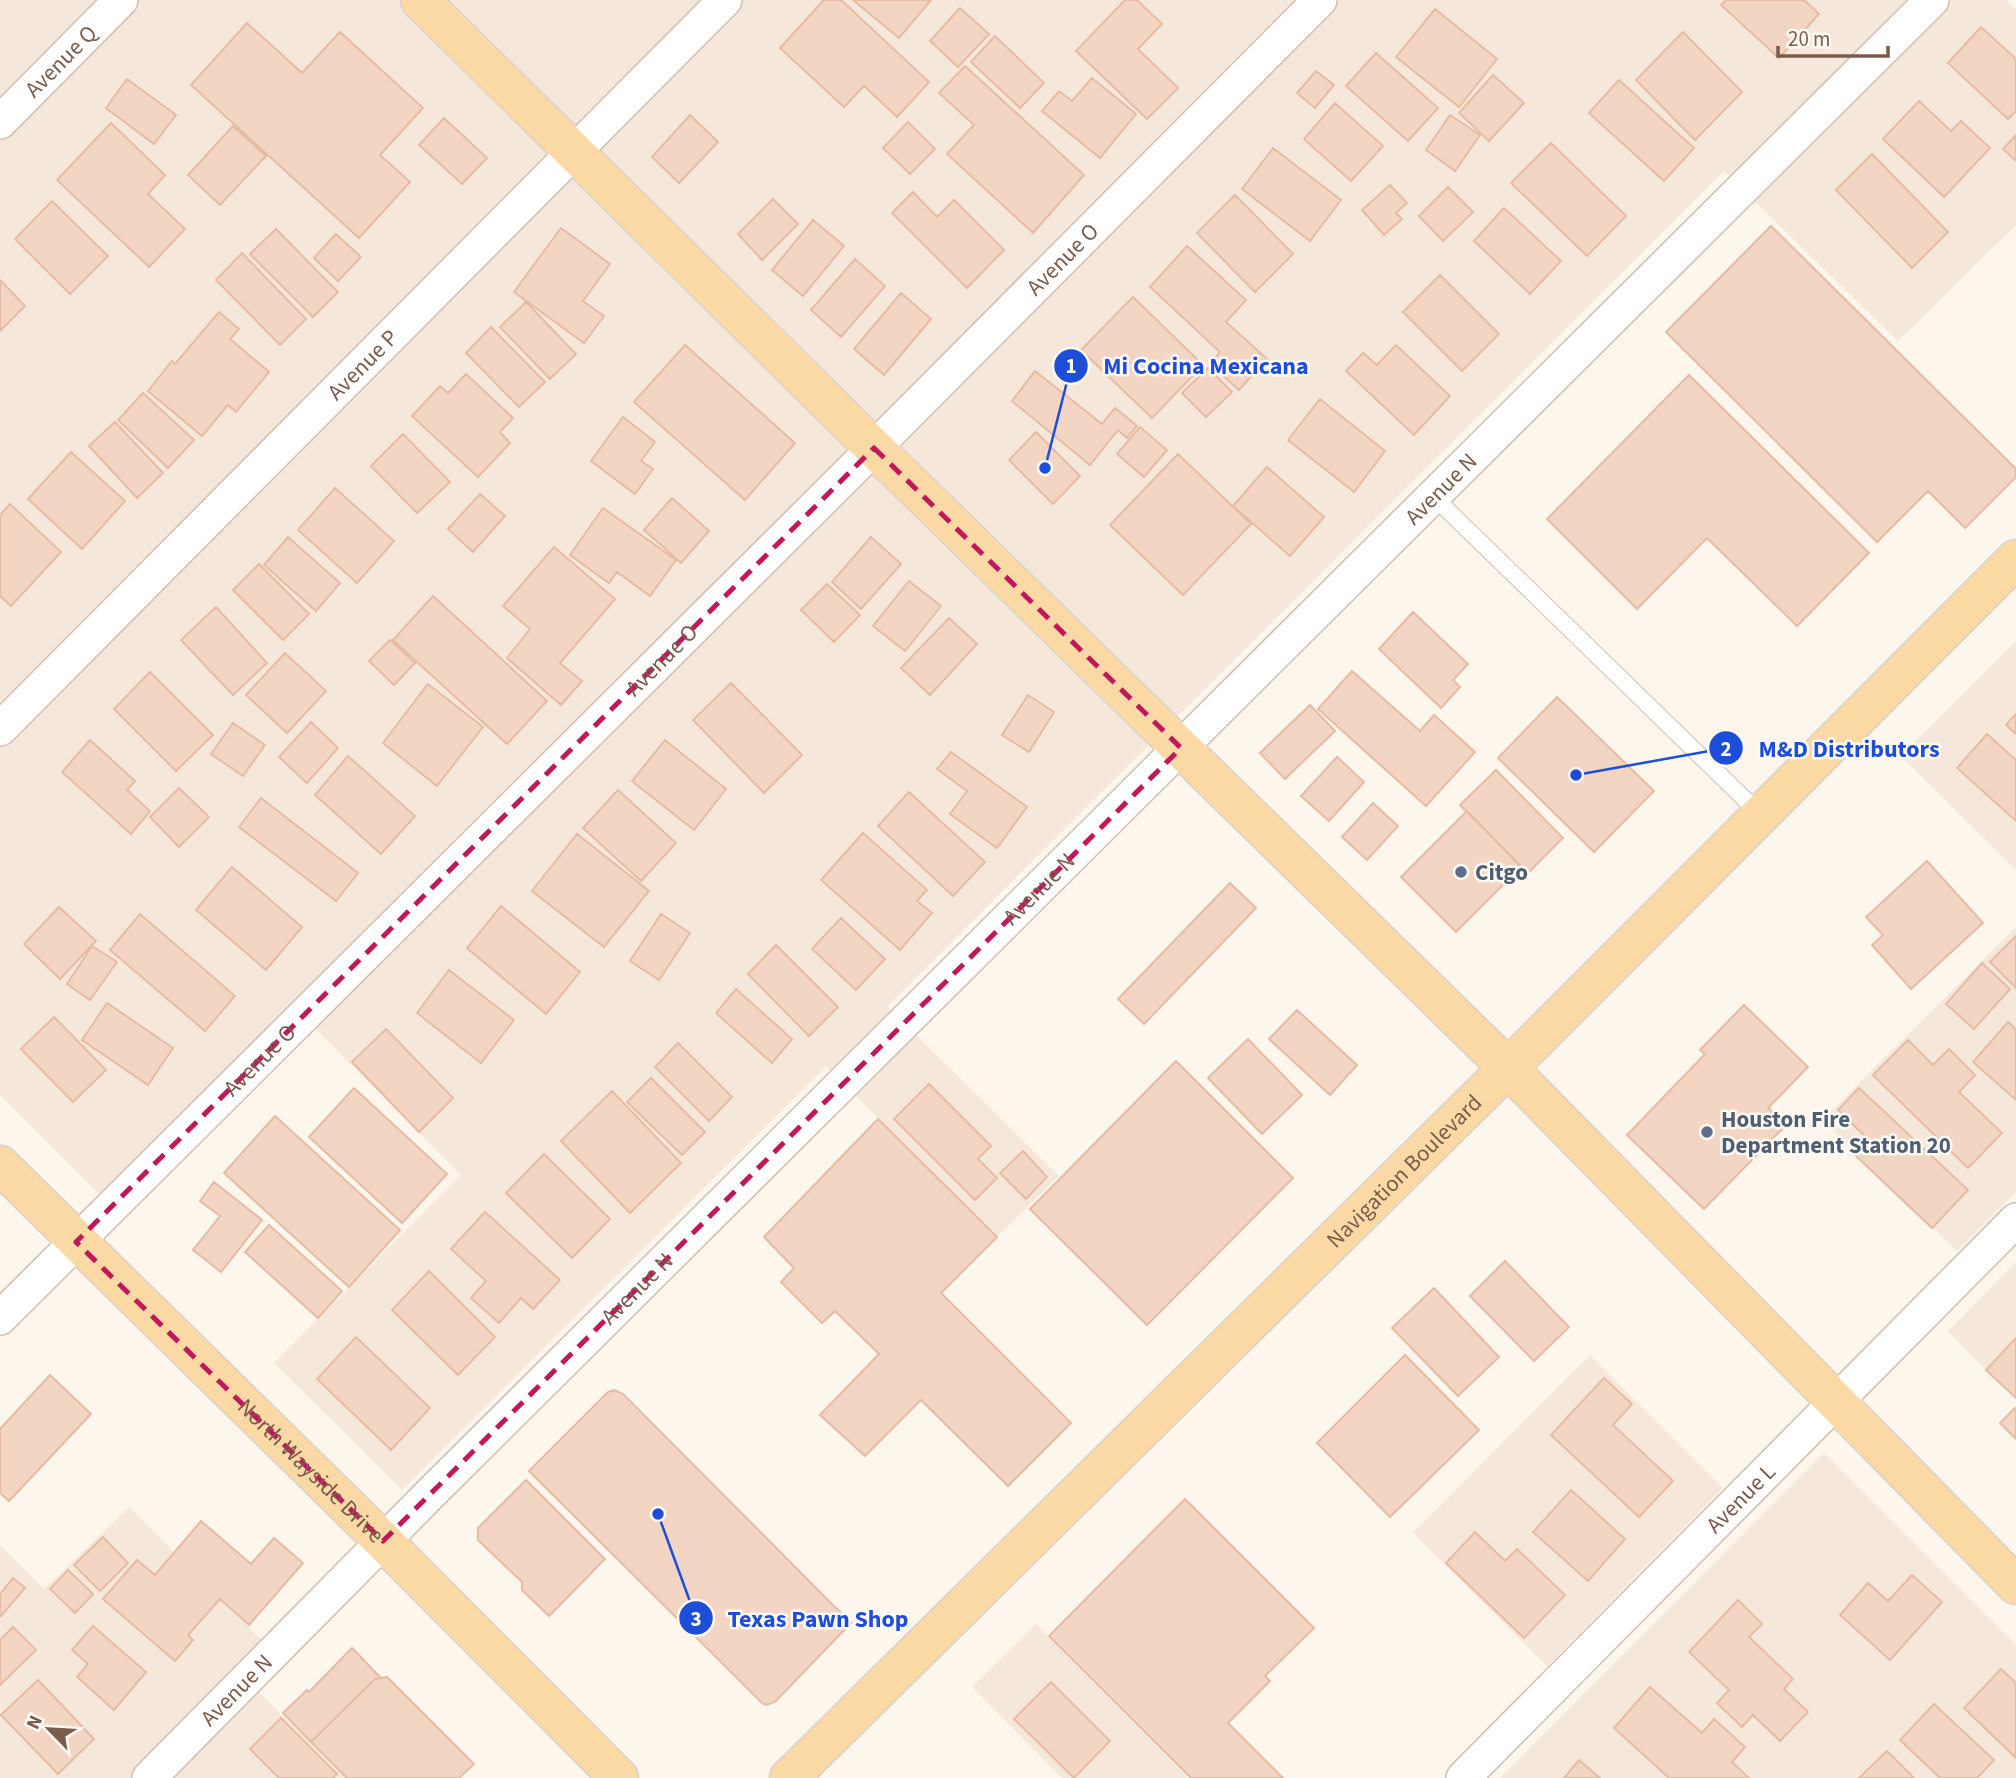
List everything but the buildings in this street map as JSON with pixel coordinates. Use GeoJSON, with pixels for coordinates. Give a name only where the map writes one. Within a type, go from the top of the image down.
{"type":"FeatureCollection","features":[{"type":"Feature","properties":{"kind":"main road"},"geometry":{"type":"LineString","coordinates":[[420,0],[1508,1068],[2016,1585]]}},
{"type":"Feature","properties":{"kind":"main road","name":"Navigation Boulevard"},"geometry":{"type":"LineString","coordinates":[[789,1778],[1508,1068],[2016,559]]}},
{"type":"Feature","properties":{"kind":"main road","name":"North Wayside Drive"},"geometry":{"type":"LineString","coordinates":[[0,1165],[383,1541],[619,1778]]}},
{"type":"Feature","properties":{"kind":"street","name":"Avenue Q"},"geometry":{"type":"LineString","coordinates":[[0,122],[121,0]]}},
{"type":"Feature","properties":{"kind":"street","name":"Avenue P"},"geometry":{"type":"LineString","coordinates":[[0,729],[725,0]]}},
{"type":"Feature","properties":{"kind":"street","name":"Avenue O"},"geometry":{"type":"LineString","coordinates":[[0,1318],[1320,0]]}},
{"type":"Feature","properties":{"kind":"street","name":"Avenue N"},"geometry":{"type":"LineString","coordinates":[[149,1778],[383,1541],[1932,0]]}},
{"type":"Feature","properties":{"kind":"street","name":"Avenue L"},"geometry":{"type":"LineString","coordinates":[[1463,1778],[2016,1220]]}},
{"type":"Feature","properties":{"kind":"lane"},"geometry":{"type":"LineString","coordinates":[[1433,496],[1761,815]]}},
{"type":"Feature","properties":{"kind":"highlighted area"},"geometry":{"type":"Polygon","coordinates":[[[874,448],[1181,748],[383,1541],[76,1242],[874,448]]]}},
{"type":"Feature","properties":{"kind":"shaded area"},"geometry":{"type":"Polygon","coordinates":[[[0,0],[2006,0],[2016,10],[2016,225],[1898,341],[1724,171],[887,1006],[1059,1176],[997,1237],[826,1066],[402,1490],[274,1363],[461,1175],[293,1006],[100,1195],[0,1095],[0,0]]]}},
{"type":"Feature","properties":{"kind":"shaded area"},"geometry":{"type":"Polygon","coordinates":[[[2016,641],[2016,870],[1901,756],[2016,641]]]}},
{"type":"Feature","properties":{"kind":"shaded area"},"geometry":{"type":"Polygon","coordinates":[[[2016,927],[2016,1192],[1957,1251],[1822,1120],[2016,927]]]}},
{"type":"Feature","properties":{"kind":"shaded area"},"geometry":{"type":"Polygon","coordinates":[[[2016,1262],[2016,1400],[1948,1331],[2016,1262]]]}},
{"type":"Feature","properties":{"kind":"shaded area"},"geometry":{"type":"Polygon","coordinates":[[[1590,1355],[1723,1488],[1547,1666],[1413,1533],[1590,1355]]]}},
{"type":"Feature","properties":{"kind":"shaded area"},"geometry":{"type":"Polygon","coordinates":[[[1824,1453],[2016,1645],[2016,1778],[1500,1778],[1824,1453]]]}},
{"type":"Feature","properties":{"kind":"shaded area"},"geometry":{"type":"Polygon","coordinates":[[[129,1507],[263,1642],[236,1669],[345,1778],[0,1778],[0,1545],[44,1589],[129,1507]]]}},
{"type":"Feature","properties":{"kind":"shaded area"},"geometry":{"type":"Polygon","coordinates":[[[1036,1624],[1188,1778],[1062,1778],[972,1687],[1036,1624]]]}},
{"type":"Feature","properties":{"kind":"place","name":"Mi Cocina Mexicana"},"geometry":{"type":"Point","coordinates":[1045,468]}},
{"type":"Feature","properties":{"kind":"place","name":"M&D Distributors"},"geometry":{"type":"Point","coordinates":[1576,775]}},
{"type":"Feature","properties":{"kind":"place","name":"Citgo"},"geometry":{"type":"Point","coordinates":[1461,872]}},
{"type":"Feature","properties":{"kind":"place","name":"Houston Fire Department Station 20"},"geometry":{"type":"Point","coordinates":[1707,1132]}},
{"type":"Feature","properties":{"kind":"place","name":"Texas Pawn Shop"},"geometry":{"type":"Point","coordinates":[658,1514]}}]}
